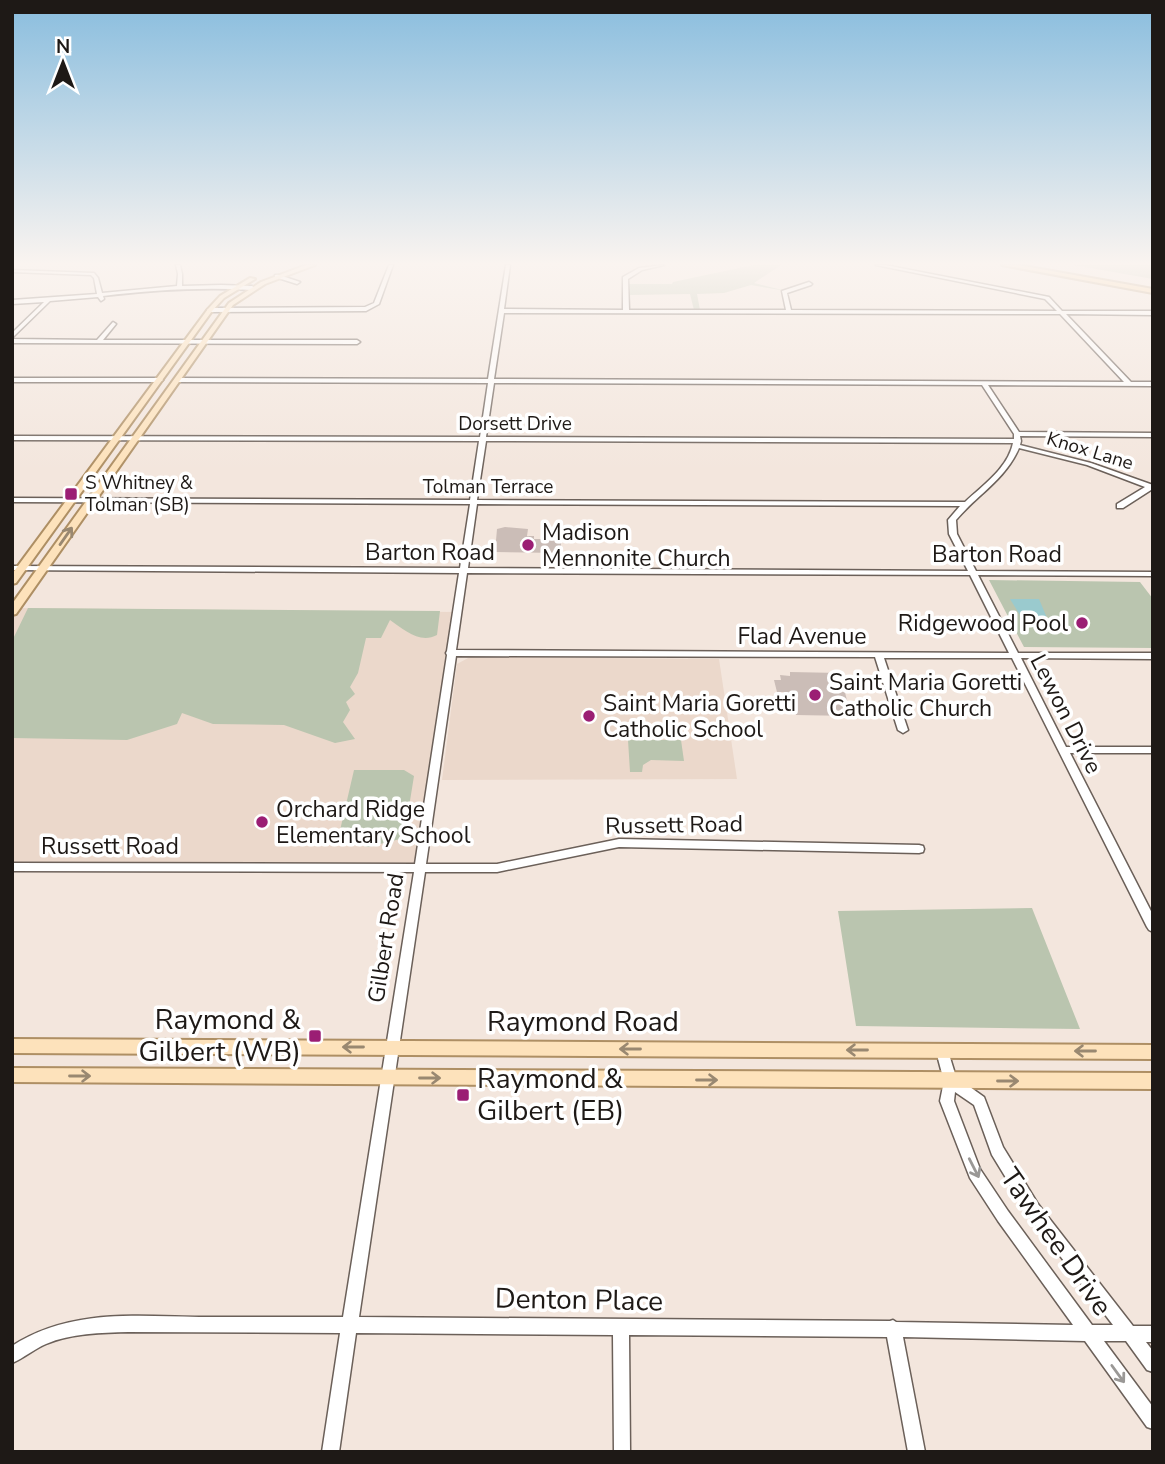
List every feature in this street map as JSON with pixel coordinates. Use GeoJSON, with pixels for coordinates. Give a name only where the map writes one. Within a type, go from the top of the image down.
{"type":"FeatureCollection","features":[{"type":"Feature","properties":{"kind":"main road"},"geometry":{"type":"LineString","coordinates":[[15,574],[193,333]]}},
{"type":"Feature","properties":{"kind":"main road"},"geometry":{"type":"LineString","coordinates":[[12,612],[211,333]]}},
{"type":"Feature","properties":{"kind":"main road"},"geometry":{"type":"LineString","coordinates":[[147,420],[148,411],[164,386],[160,380]]}},
{"type":"Feature","properties":{"kind":"main road","name":"Raymond Road"},"geometry":{"type":"LineString","coordinates":[[12,1046],[1153,1052]]}},
{"type":"Feature","properties":{"kind":"main road"},"geometry":{"type":"LineString","coordinates":[[12,1075],[1153,1082]]}},
{"type":"Feature","properties":{"kind":"street"},"geometry":{"type":"LineString","coordinates":[[98,342],[105,333]]}},
{"type":"Feature","properties":{"kind":"street","name":"Gilbert Road"},"geometry":{"type":"LineString","coordinates":[[330,1452],[420,869],[498,333]]}},
{"type":"Feature","properties":{"kind":"street"},"geometry":{"type":"LineString","coordinates":[[1082,333],[1129,384]]}},
{"type":"Feature","properties":{"kind":"street"},"geometry":{"type":"LineString","coordinates":[[12,339],[98,342],[357,342]]}},
{"type":"Feature","properties":{"kind":"street"},"geometry":{"type":"LineString","coordinates":[[12,380],[160,380]]}},
{"type":"Feature","properties":{"kind":"street"},"geometry":{"type":"LineString","coordinates":[[177,380],[1153,384]]}},
{"type":"Feature","properties":{"kind":"street"},"geometry":{"type":"LineString","coordinates":[[984,384],[1017,441]]}},
{"type":"Feature","properties":{"kind":"street","name":"Dorsett Drive"},"geometry":{"type":"LineString","coordinates":[[12,438],[1017,441],[1153,435]]}},
{"type":"Feature","properties":{"kind":"street","name":"Knox Lane"},"geometry":{"type":"LineString","coordinates":[[1017,441],[1151,488]]}},
{"type":"Feature","properties":{"kind":"street","name":"Lewon Drive"},"geometry":{"type":"LineString","coordinates":[[1017,441],[1009,463],[952,520],[953,534],[1153,927]]}},
{"type":"Feature","properties":{"kind":"street"},"geometry":{"type":"LineString","coordinates":[[1121,506],[1151,488]]}},
{"type":"Feature","properties":{"kind":"street","name":"Tolman Terrace"},"geometry":{"type":"LineString","coordinates":[[12,500],[965,505]]}},
{"type":"Feature","properties":{"kind":"street","name":"Barton Road"},"geometry":{"type":"LineString","coordinates":[[15,574],[42,569],[1153,574]]}},
{"type":"Feature","properties":{"kind":"street","name":"Flad Avenue"},"geometry":{"type":"LineString","coordinates":[[450,653],[1153,656]]}},
{"type":"Feature","properties":{"kind":"street"},"geometry":{"type":"LineString","coordinates":[[879,655],[903,730]]}},
{"type":"Feature","properties":{"kind":"street"},"geometry":{"type":"LineString","coordinates":[[1062,750],[1153,750]]}},
{"type":"Feature","properties":{"kind":"street","name":"Russett Road"},"geometry":{"type":"LineString","coordinates":[[12,867],[497,868],[619,844],[919,849]]}},
{"type":"Feature","properties":{"kind":"street","name":"Tawhee Drive"},"geometry":{"type":"LineString","coordinates":[[942,1051],[951,1081],[947,1101],[975,1173],[1153,1420]]}},
{"type":"Feature","properties":{"kind":"street","name":"Tawhee Drive"},"geometry":{"type":"LineString","coordinates":[[951,1081],[979,1101],[997,1150],[1033,1209],[1153,1364]]}},
{"type":"Feature","properties":{"kind":"street","name":"Denton Place"},"geometry":{"type":"LineString","coordinates":[[12,1355],[32,1342],[72,1327],[128,1324],[893,1328],[1153,1334]]}},
{"type":"Feature","properties":{"kind":"street"},"geometry":{"type":"LineString","coordinates":[[621,1328],[622,1452]]}},
{"type":"Feature","properties":{"kind":"street"},"geometry":{"type":"LineString","coordinates":[[893,1328],[917,1452]]}},
{"type":"Feature","properties":{"kind":"shaded area"},"geometry":{"type":"Polygon","coordinates":[[[15,608],[457,612],[420,869],[12,867],[12,612],[15,608]]]}},
{"type":"Feature","properties":{"kind":"shaded area","name":"Saint Maria Goretti Catholic School"},"geometry":{"type":"Polygon","coordinates":[[[470,657],[719,659],[737,779],[442,780],[457,664],[470,657]]]}},
{"type":"Feature","properties":{"kind":"green space","name":"Ridgewood Pool"},"geometry":{"type":"Polygon","coordinates":[[[989,580],[1140,582],[1153,599],[1153,648],[1024,647],[989,580]]]}},
{"type":"Feature","properties":{"kind":"green space"},"geometry":{"type":"Polygon","coordinates":[[[28,608],[440,611],[437,635],[418,637],[390,620],[381,638],[366,638],[358,673],[350,687],[355,694],[346,702],[350,710],[343,722],[355,739],[335,743],[284,725],[213,724],[182,713],[177,724],[127,740],[12,738],[12,641],[28,608]]]}},
{"type":"Feature","properties":{"kind":"green space"},"geometry":{"type":"Polygon","coordinates":[[[628,740],[681,740],[684,761],[651,760],[643,765],[642,772],[630,772],[628,740]]]}},
{"type":"Feature","properties":{"kind":"green space"},"geometry":{"type":"Polygon","coordinates":[[[354,770],[404,770],[414,776],[404,838],[368,847],[338,839],[354,770]]]}},
{"type":"Feature","properties":{"kind":"green space"},"geometry":{"type":"Polygon","coordinates":[[[1032,908],[1080,1029],[856,1026],[838,911],[1032,908]]]}},
{"type":"Feature","properties":{"kind":"water"},"geometry":{"type":"Polygon","coordinates":[[[1010,599],[1039,599],[1047,618],[1022,618],[1010,599]]]}},
{"type":"Feature","properties":{"kind":"building","name":"Madison Mennonite Church"},"geometry":{"type":"Polygon","coordinates":[[[497,529],[528,529],[527,536],[534,536],[534,539],[561,539],[561,553],[495,552],[497,529]]]}},
{"type":"Feature","properties":{"kind":"building","name":"Saint Maria Goretti Catholic Church"},"geometry":{"type":"Polygon","coordinates":[[[790,672],[840,673],[851,716],[796,715],[792,698],[784,698],[783,692],[777,692],[774,680],[781,680],[780,675],[790,676],[790,672]]]}},
{"type":"Feature","properties":{"kind":"place","name":"S Whitney & Tolman (SB)"},"geometry":{"type":"Point","coordinates":[71,494]}},
{"type":"Feature","properties":{"kind":"place","name":"Madison Mennonite Church"},"geometry":{"type":"Point","coordinates":[528,545]}},
{"type":"Feature","properties":{"kind":"place","name":"Ridgewood Pool"},"geometry":{"type":"Point","coordinates":[1082,623]}},
{"type":"Feature","properties":{"kind":"place","name":"Saint Maria Goretti Catholic Church"},"geometry":{"type":"Point","coordinates":[815,695]}},
{"type":"Feature","properties":{"kind":"place","name":"Saint Maria Goretti Catholic School"},"geometry":{"type":"Point","coordinates":[589,716]}},
{"type":"Feature","properties":{"kind":"place","name":"Orchard Ridge Elementary School"},"geometry":{"type":"Point","coordinates":[262,822]}},
{"type":"Feature","properties":{"kind":"place","name":"Raymond & Gilbert (WB)"},"geometry":{"type":"Point","coordinates":[315,1036]}},
{"type":"Feature","properties":{"kind":"place","name":"Raymond & Gilbert (EB)"},"geometry":{"type":"Point","coordinates":[463,1095]}}]}
